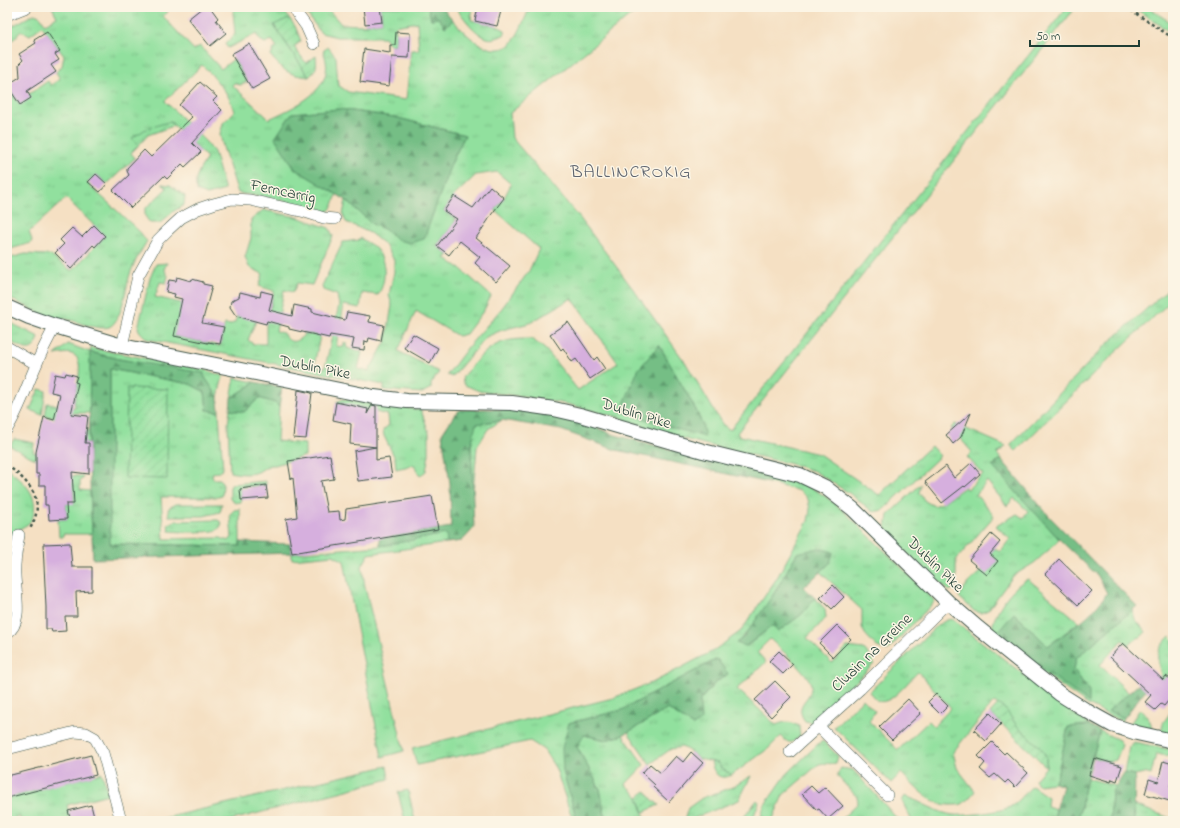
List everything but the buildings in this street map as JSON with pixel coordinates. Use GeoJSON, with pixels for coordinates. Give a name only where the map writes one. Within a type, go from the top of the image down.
{"type":"FeatureCollection","features":[{"type":"Feature","properties":{"kind":"street"},"geometry":{"type":"LineString","coordinates":[[7,15],[27,7]]}},
{"type":"Feature","properties":{"kind":"street"},"geometry":{"type":"LineString","coordinates":[[292,7],[306,26],[314,44]]}},
{"type":"Feature","properties":{"kind":"street","name":"Ferncarrig"},"geometry":{"type":"LineString","coordinates":[[122,346],[138,276],[158,240],[181,218],[198,209],[232,199],[250,200],[305,212],[324,218],[335,219]]}},
{"type":"Feature","properties":{"kind":"street","name":"Dublin Pike"},"geometry":{"type":"LineString","coordinates":[[7,307],[29,317],[55,326],[122,346],[374,397],[407,401],[512,404],[554,409],[580,415],[710,453],[800,475],[825,487],[853,509],[948,602],[1060,694],[1112,725],[1137,733],[1173,741]]}},
{"type":"Feature","properties":{"kind":"street"},"geometry":{"type":"LineString","coordinates":[[7,429],[22,401],[36,364],[55,326]]}},
{"type":"Feature","properties":{"kind":"street"},"geometry":{"type":"LineString","coordinates":[[7,347],[36,364]]}},
{"type":"Feature","properties":{"kind":"street"},"geometry":{"type":"LineString","coordinates":[[7,633],[10,632],[15,624],[17,615],[11,574],[19,535]]}},
{"type":"Feature","properties":{"kind":"street","name":"Cluain na Greine"},"geometry":{"type":"LineString","coordinates":[[790,752],[860,689],[948,602]]}},
{"type":"Feature","properties":{"kind":"street"},"geometry":{"type":"LineString","coordinates":[[818,726],[887,795]]}},
{"type":"Feature","properties":{"kind":"street"},"geometry":{"type":"LineString","coordinates":[[7,749],[75,732],[86,733],[95,738],[103,753],[121,821]]}},
{"type":"Feature","properties":{"kind":"path"},"geometry":{"type":"LineString","coordinates":[[1126,7],[1173,38]]}},
{"type":"Feature","properties":{"kind":"path"},"geometry":{"type":"LineString","coordinates":[[7,464],[24,479],[31,487],[35,496],[36,514],[29,532],[19,535]]}},
{"type":"Feature","properties":{"kind":"green space"},"geometry":{"type":"Polygon","coordinates":[[[52,7],[164,7],[168,12],[163,16],[194,50],[200,46],[221,69],[234,59],[247,82],[240,85],[234,83],[232,85],[269,119],[303,102],[320,85],[325,75],[326,64],[323,51],[328,47],[336,57],[338,85],[348,92],[406,100],[411,50],[419,50],[417,22],[395,26],[395,45],[390,45],[385,37],[337,37],[321,33],[302,7],[326,7],[341,24],[362,25],[382,22],[381,10],[370,11],[370,7],[428,7],[431,19],[439,18],[445,27],[453,20],[464,32],[478,43],[494,49],[502,49],[510,45],[516,38],[530,7],[641,7],[510,113],[512,138],[579,217],[636,293],[687,365],[722,424],[730,430],[1067,7],[1076,7],[737,433],[740,436],[819,454],[879,495],[931,446],[940,456],[883,510],[873,512],[849,493],[814,471],[787,463],[669,435],[620,418],[567,404],[479,391],[465,385],[462,378],[478,359],[493,347],[510,340],[532,339],[546,350],[578,390],[618,363],[572,298],[530,323],[502,330],[486,337],[452,377],[447,375],[468,347],[502,308],[529,271],[539,249],[495,210],[504,198],[511,184],[497,172],[476,175],[454,196],[444,211],[455,218],[455,222],[437,246],[449,255],[445,258],[461,269],[491,296],[484,310],[466,334],[458,336],[416,311],[398,351],[439,372],[431,384],[431,388],[422,393],[384,390],[384,385],[147,339],[138,328],[150,278],[156,264],[167,263],[164,269],[168,276],[166,283],[160,282],[155,297],[190,305],[174,336],[220,346],[225,324],[230,325],[235,322],[237,316],[256,321],[248,340],[253,344],[266,344],[266,324],[274,291],[259,286],[263,274],[249,267],[245,257],[251,238],[251,220],[263,210],[297,217],[329,228],[333,236],[312,285],[297,283],[293,292],[284,290],[276,331],[283,333],[287,339],[292,341],[300,339],[304,333],[320,336],[314,366],[325,368],[339,305],[337,295],[323,290],[322,286],[343,242],[359,240],[360,238],[378,251],[384,270],[381,289],[378,295],[362,293],[360,308],[344,305],[336,346],[344,347],[344,342],[346,343],[347,348],[362,352],[358,369],[369,371],[386,341],[392,305],[389,295],[394,272],[394,260],[385,245],[370,233],[346,222],[343,215],[346,200],[372,224],[386,230],[398,240],[451,164],[465,135],[394,117],[339,109],[292,113],[276,138],[295,169],[337,194],[332,207],[326,212],[322,212],[291,202],[238,193],[220,134],[223,123],[235,111],[227,94],[202,65],[165,101],[214,152],[225,190],[207,195],[197,191],[197,178],[207,158],[179,129],[173,126],[171,121],[132,138],[139,145],[131,153],[135,158],[107,184],[96,174],[87,183],[141,233],[147,241],[132,270],[128,280],[123,303],[113,324],[109,327],[99,328],[64,318],[63,322],[44,315],[7,297],[7,259],[25,254],[50,255],[72,271],[105,236],[66,198],[29,232],[32,240],[31,243],[7,250],[7,85],[20,105],[29,94],[48,81],[51,85],[60,79],[56,72],[62,66],[64,56],[42,26],[30,35],[21,31],[14,39],[7,41],[7,29],[34,14],[40,16],[45,24],[57,17],[52,7]],[[659,345],[621,411],[660,424],[702,424],[696,410],[659,345]]]}},
{"type":"Feature","properties":{"kind":"green space"},"geometry":{"type":"Polygon","coordinates":[[[237,7],[281,7],[289,18],[274,26],[309,77],[292,74],[280,66],[271,56],[274,49],[277,47],[272,40],[265,43],[260,40],[256,34],[228,48],[225,44],[235,34],[233,12],[237,7]]]}},
{"type":"Feature","properties":{"kind":"green space"},"geometry":{"type":"Polygon","coordinates":[[[428,7],[442,7],[453,20],[445,27],[439,18],[431,19],[428,7]]]}},
{"type":"Feature","properties":{"kind":"green space"},"geometry":{"type":"Polygon","coordinates":[[[456,7],[473,7],[471,20],[497,26],[505,30],[505,34],[492,39],[483,36],[470,25],[456,7]]]}},
{"type":"Feature","properties":{"kind":"green space"},"geometry":{"type":"Polygon","coordinates":[[[1133,7],[1147,7],[1173,24],[1173,34],[1133,7]]]}},
{"type":"Feature","properties":{"kind":"green space"},"geometry":{"type":"Polygon","coordinates":[[[289,18],[295,26],[301,41],[294,47],[306,63],[316,56],[316,68],[309,77],[274,25],[289,18]]]}},
{"type":"Feature","properties":{"kind":"green space"},"geometry":{"type":"Polygon","coordinates":[[[339,109],[394,117],[465,135],[451,164],[424,239],[410,243],[398,240],[386,230],[372,224],[346,200],[295,169],[275,138],[292,113],[339,109]]]}},
{"type":"Feature","properties":{"kind":"green space"},"geometry":{"type":"Polygon","coordinates":[[[171,121],[173,126],[148,135],[139,145],[132,138],[146,129],[171,121]]]}},
{"type":"Feature","properties":{"kind":"green space"},"geometry":{"type":"Polygon","coordinates":[[[162,184],[170,185],[185,196],[184,205],[160,223],[150,223],[145,216],[145,209],[167,188],[162,184]]]}},
{"type":"Feature","properties":{"kind":"green space"},"geometry":{"type":"Polygon","coordinates":[[[1173,285],[1173,299],[1114,354],[1016,451],[1010,445],[1106,345],[1173,285]]]}},
{"type":"Feature","properties":{"kind":"green space"},"geometry":{"type":"Polygon","coordinates":[[[7,321],[39,337],[33,347],[26,349],[7,339],[7,321]]]}},
{"type":"Feature","properties":{"kind":"green space"},"geometry":{"type":"Polygon","coordinates":[[[68,344],[90,352],[91,348],[202,369],[223,376],[218,397],[204,376],[91,352],[90,413],[73,413],[72,420],[84,430],[89,431],[89,443],[82,442],[71,421],[45,416],[47,403],[75,408],[79,363],[74,355],[55,355],[68,344]]]}},
{"type":"Feature","properties":{"kind":"green space"},"geometry":{"type":"Polygon","coordinates":[[[659,345],[696,410],[702,424],[705,437],[621,411],[638,370],[659,345]]]}},
{"type":"Feature","properties":{"kind":"green space"},"geometry":{"type":"Polygon","coordinates":[[[90,352],[119,359],[204,373],[204,376],[218,397],[219,412],[207,410],[205,392],[190,384],[110,369],[110,544],[240,546],[240,542],[290,544],[292,553],[93,559],[89,461],[90,352]]]}},
{"type":"Feature","properties":{"kind":"green space"},"geometry":{"type":"Polygon","coordinates":[[[110,369],[190,384],[205,392],[207,410],[219,412],[223,469],[219,472],[212,473],[213,479],[220,479],[223,485],[222,496],[161,497],[164,539],[221,538],[228,541],[232,538],[230,514],[234,510],[240,509],[240,546],[109,544],[110,369]]]}},
{"type":"Feature","properties":{"kind":"green space"},"geometry":{"type":"Polygon","coordinates":[[[235,378],[254,382],[231,398],[235,378]]]}},
{"type":"Feature","properties":{"kind":"green space"},"geometry":{"type":"Polygon","coordinates":[[[254,382],[282,387],[279,407],[275,403],[259,398],[244,412],[230,410],[231,398],[254,382]]]}},
{"type":"Feature","properties":{"kind":"green space"},"geometry":{"type":"Polygon","coordinates":[[[127,388],[168,389],[167,479],[125,478],[127,388]]]}},
{"type":"Feature","properties":{"kind":"green space"},"geometry":{"type":"Polygon","coordinates":[[[39,389],[46,391],[42,415],[30,410],[39,389]]]}},
{"type":"Feature","properties":{"kind":"green space"},"geometry":{"type":"Polygon","coordinates":[[[259,398],[275,403],[279,407],[277,441],[305,444],[305,456],[275,465],[270,465],[251,474],[230,472],[228,424],[230,410],[244,412],[259,398]]]}},
{"type":"Feature","properties":{"kind":"green space"},"geometry":{"type":"Polygon","coordinates":[[[343,399],[421,410],[429,433],[429,454],[426,471],[420,476],[414,465],[396,469],[395,458],[384,436],[383,430],[389,425],[388,415],[336,402],[343,399]]]}},
{"type":"Feature","properties":{"kind":"green space"},"geometry":{"type":"Polygon","coordinates":[[[460,410],[521,410],[576,420],[615,435],[768,473],[769,483],[616,450],[561,430],[502,420],[476,424],[471,446],[474,528],[462,541],[447,543],[446,534],[380,546],[380,538],[451,527],[450,483],[442,434],[455,414],[460,410]]]}},
{"type":"Feature","properties":{"kind":"green space"},"geometry":{"type":"Polygon","coordinates":[[[502,420],[488,429],[477,447],[473,493],[471,446],[475,424],[502,420]]]}},
{"type":"Feature","properties":{"kind":"green space"},"geometry":{"type":"Polygon","coordinates":[[[955,424],[1006,446],[997,454],[1001,459],[993,466],[1059,539],[1034,563],[1013,576],[988,610],[981,613],[974,611],[959,597],[967,584],[982,570],[987,574],[998,561],[990,554],[995,548],[1000,552],[1010,539],[996,526],[1017,514],[1023,518],[1028,511],[1014,498],[1007,506],[987,481],[976,495],[994,516],[956,560],[956,587],[949,591],[908,554],[886,529],[888,515],[921,484],[919,493],[925,501],[934,506],[942,503],[965,487],[967,490],[983,474],[967,457],[972,452],[951,428],[955,424]]]}},
{"type":"Feature","properties":{"kind":"green space"},"geometry":{"type":"Polygon","coordinates":[[[14,439],[34,443],[33,452],[46,457],[37,460],[10,446],[14,439]]]}},
{"type":"Feature","properties":{"kind":"green space"},"geometry":{"type":"Polygon","coordinates":[[[1001,459],[1049,516],[1137,606],[1076,658],[1074,670],[1089,691],[1089,703],[1044,670],[998,632],[1014,613],[1048,646],[1088,615],[1102,601],[1107,593],[1098,576],[1059,539],[992,466],[1001,459]]]}},
{"type":"Feature","properties":{"kind":"green space"},"geometry":{"type":"Polygon","coordinates":[[[7,468],[27,487],[31,493],[35,506],[34,514],[29,523],[14,531],[9,545],[10,558],[7,566],[7,468]]]}},
{"type":"Feature","properties":{"kind":"green space"},"geometry":{"type":"Polygon","coordinates":[[[768,473],[805,485],[830,500],[854,521],[935,601],[888,650],[877,647],[865,634],[862,627],[862,610],[820,572],[830,563],[797,553],[762,612],[737,643],[747,646],[772,626],[778,632],[802,614],[815,598],[825,609],[826,618],[807,638],[832,663],[847,647],[864,649],[872,658],[874,664],[813,723],[805,721],[801,710],[811,690],[809,680],[800,668],[770,639],[757,652],[766,662],[737,689],[776,725],[788,722],[799,726],[800,736],[797,739],[789,742],[781,736],[769,748],[732,775],[721,768],[718,763],[699,759],[682,747],[671,749],[650,764],[628,732],[668,709],[693,726],[700,700],[715,683],[728,674],[717,659],[622,710],[569,723],[563,771],[577,821],[573,821],[556,769],[544,750],[530,741],[417,765],[412,748],[613,698],[656,681],[713,651],[741,631],[777,578],[808,521],[810,510],[808,499],[800,491],[769,483],[768,473]]]}},
{"type":"Feature","properties":{"kind":"green space"},"geometry":{"type":"Polygon","coordinates":[[[68,476],[83,476],[83,479],[80,480],[80,490],[90,491],[92,534],[63,534],[63,537],[59,537],[58,520],[67,519],[66,504],[74,503],[74,491],[69,490],[68,476]]]}},
{"type":"Feature","properties":{"kind":"green space"},"geometry":{"type":"Polygon","coordinates":[[[266,481],[266,485],[240,487],[241,502],[235,503],[230,499],[230,487],[232,484],[266,481]]]}},
{"type":"Feature","properties":{"kind":"green space"},"geometry":{"type":"Polygon","coordinates":[[[175,504],[222,504],[220,512],[204,516],[169,516],[168,509],[175,504]]]}},
{"type":"Feature","properties":{"kind":"green space"},"geometry":{"type":"Polygon","coordinates":[[[218,520],[222,523],[220,528],[213,531],[169,531],[168,524],[175,521],[218,520]]]}},
{"type":"Feature","properties":{"kind":"green space"},"geometry":{"type":"Polygon","coordinates":[[[446,533],[447,543],[369,554],[362,566],[365,587],[404,751],[382,757],[344,561],[333,555],[292,559],[292,553],[380,546],[446,533]]]}},
{"type":"Feature","properties":{"kind":"green space"},"geometry":{"type":"Polygon","coordinates":[[[819,548],[833,552],[830,563],[804,587],[815,598],[802,614],[778,632],[772,626],[746,646],[736,643],[744,637],[775,592],[797,553],[819,548]]]}},
{"type":"Feature","properties":{"kind":"green space"},"geometry":{"type":"Polygon","coordinates":[[[1028,579],[1079,622],[1048,646],[1014,613],[1089,691],[1074,670],[1076,658],[1132,610],[1135,619],[1146,632],[1129,645],[1122,640],[1100,665],[1129,693],[1108,711],[1124,718],[1121,721],[1088,705],[1043,673],[992,631],[996,616],[1004,600],[1016,587],[1028,579]]]}},
{"type":"Feature","properties":{"kind":"green space"},"geometry":{"type":"Polygon","coordinates":[[[7,585],[11,592],[12,600],[11,616],[7,617],[7,585]]]}},
{"type":"Feature","properties":{"kind":"green space"},"geometry":{"type":"Polygon","coordinates":[[[952,619],[1089,725],[1068,727],[1057,777],[1054,783],[1038,785],[1035,780],[1046,767],[1046,757],[1042,749],[1017,726],[1006,710],[994,702],[953,752],[957,768],[975,791],[960,805],[944,804],[930,799],[918,790],[901,773],[891,783],[834,727],[863,699],[875,711],[869,721],[898,750],[929,721],[934,726],[951,708],[918,672],[900,691],[888,700],[883,702],[878,701],[869,692],[939,624],[952,619]]]}},
{"type":"Feature","properties":{"kind":"green space"},"geometry":{"type":"Polygon","coordinates":[[[1170,636],[1173,639],[1173,669],[1156,688],[1155,686],[1161,676],[1158,659],[1159,650],[1170,636]]]}},
{"type":"Feature","properties":{"kind":"green space"},"geometry":{"type":"Polygon","coordinates":[[[717,659],[728,674],[715,683],[700,700],[701,721],[693,726],[668,709],[623,735],[606,740],[584,735],[577,747],[600,789],[606,821],[577,821],[563,771],[562,748],[569,723],[622,710],[717,659]]]}},
{"type":"Feature","properties":{"kind":"green space"},"geometry":{"type":"Polygon","coordinates":[[[1139,684],[1146,689],[1124,718],[1108,711],[1139,684]]]}},
{"type":"Feature","properties":{"kind":"green space"},"geometry":{"type":"Polygon","coordinates":[[[998,704],[1006,710],[1017,726],[1042,749],[1046,757],[1046,767],[990,713],[998,704]]]}},
{"type":"Feature","properties":{"kind":"green space"},"geometry":{"type":"Polygon","coordinates":[[[1140,709],[1150,721],[1151,730],[1130,724],[1140,709]]]}},
{"type":"Feature","properties":{"kind":"green space"},"geometry":{"type":"Polygon","coordinates":[[[1173,709],[1173,734],[1161,732],[1163,723],[1173,709]]]}},
{"type":"Feature","properties":{"kind":"green space"},"geometry":{"type":"Polygon","coordinates":[[[1089,725],[1100,731],[1086,782],[1078,821],[1047,821],[1049,818],[1054,817],[1063,786],[1054,783],[1057,777],[1068,727],[1089,725]]]}},
{"type":"Feature","properties":{"kind":"green space"},"geometry":{"type":"Polygon","coordinates":[[[1100,731],[1119,740],[1122,745],[1116,760],[1108,762],[1093,757],[1100,731]]]}},
{"type":"Feature","properties":{"kind":"green space"},"geometry":{"type":"Polygon","coordinates":[[[584,735],[606,740],[623,735],[644,765],[626,784],[638,797],[646,821],[606,821],[600,789],[577,747],[584,735]]]}},
{"type":"Feature","properties":{"kind":"green space"},"geometry":{"type":"Polygon","coordinates":[[[822,740],[838,756],[836,763],[819,764],[783,795],[772,821],[760,821],[764,806],[787,774],[822,740]]]}},
{"type":"Feature","properties":{"kind":"green space"},"geometry":{"type":"Polygon","coordinates":[[[1134,742],[1173,750],[1173,757],[1156,754],[1151,775],[1144,773],[1135,775],[1124,773],[1129,747],[1134,742]]]}},
{"type":"Feature","properties":{"kind":"green space"},"geometry":{"type":"Polygon","coordinates":[[[711,762],[718,763],[721,768],[732,775],[720,777],[714,770],[711,762]]]}},
{"type":"Feature","properties":{"kind":"green space"},"geometry":{"type":"Polygon","coordinates":[[[387,766],[389,779],[228,821],[152,821],[387,766]]]}},
{"type":"Feature","properties":{"kind":"green space"},"geometry":{"type":"Polygon","coordinates":[[[841,768],[853,770],[899,821],[839,821],[857,804],[858,801],[857,797],[838,777],[838,773],[841,768]]]}},
{"type":"Feature","properties":{"kind":"green space"},"geometry":{"type":"Polygon","coordinates":[[[102,773],[108,794],[67,805],[71,821],[21,821],[20,817],[7,821],[7,798],[102,773]]]}},
{"type":"Feature","properties":{"kind":"green space"},"geometry":{"type":"Polygon","coordinates":[[[1124,773],[1135,775],[1135,821],[1110,821],[1112,792],[1124,773]]]}},
{"type":"Feature","properties":{"kind":"green space"},"geometry":{"type":"Polygon","coordinates":[[[751,776],[739,800],[684,821],[688,808],[702,798],[733,787],[751,776]]]}},
{"type":"Feature","properties":{"kind":"green space"},"geometry":{"type":"Polygon","coordinates":[[[1087,778],[1116,786],[1112,792],[1110,821],[1078,821],[1087,778]]]}},
{"type":"Feature","properties":{"kind":"green space"},"geometry":{"type":"Polygon","coordinates":[[[1032,786],[1048,797],[1047,806],[1056,809],[1054,818],[1049,818],[1047,821],[912,821],[902,801],[905,796],[948,814],[974,814],[991,812],[1010,807],[1032,786]]]}},
{"type":"Feature","properties":{"kind":"green space"},"geometry":{"type":"Polygon","coordinates":[[[408,790],[415,821],[405,821],[398,792],[408,790]]]}},
{"type":"Feature","properties":{"kind":"green space"},"geometry":{"type":"Polygon","coordinates":[[[646,791],[659,805],[644,812],[638,797],[646,791]]]}},
{"type":"Feature","properties":{"kind":"green space"},"geometry":{"type":"Polygon","coordinates":[[[757,800],[759,802],[752,821],[741,821],[757,800]]]}},
{"type":"Feature","properties":{"kind":"green space"},"geometry":{"type":"Polygon","coordinates":[[[1134,805],[1173,819],[1173,821],[1135,821],[1134,805]]]}},
{"type":"Feature","properties":{"kind":"district","name":"BALLINCROKIG"},"geometry":{"type":"Point","coordinates":[631,173]}}]}
